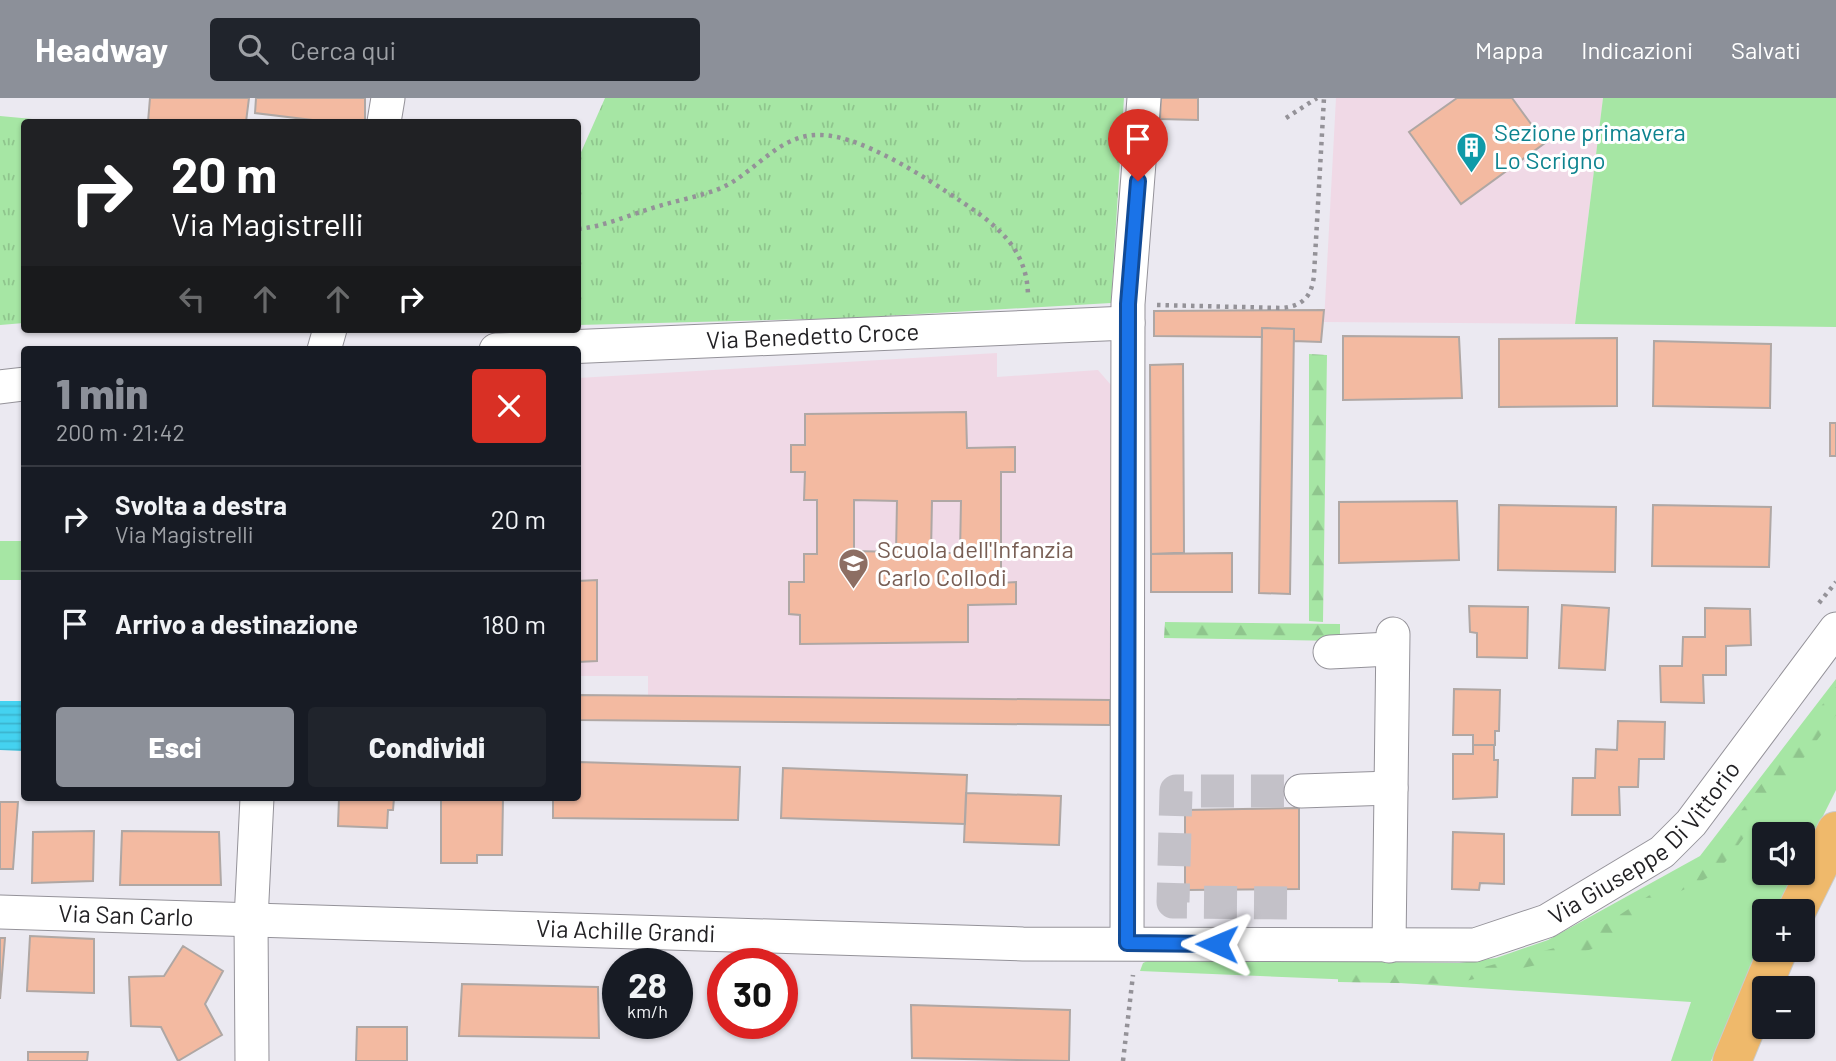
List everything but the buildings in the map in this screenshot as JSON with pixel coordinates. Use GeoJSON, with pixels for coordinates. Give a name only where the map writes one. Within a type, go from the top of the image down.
{"type":"FeatureCollection","features":[{"type":"Feature","properties":{"kind":"main road"},"geometry":{"type":"LineString","coordinates":[[1802,899],[1836,831]]}},
{"type":"Feature","properties":{"kind":"main road"},"geometry":{"type":"LineString","coordinates":[[1732,1061],[1773,962]]}},
{"type":"Feature","properties":{"kind":"street"},"geometry":{"type":"LineString","coordinates":[[384,119],[388,98]]}},
{"type":"Feature","properties":{"kind":"street"},"geometry":{"type":"LineString","coordinates":[[1127,943],[1128,313],[1144,98]]}},
{"type":"Feature","properties":{"kind":"street","name":"Via Benedetto Croce"},"geometry":{"type":"LineString","coordinates":[[581,346],[1031,327],[1128,313]]}},
{"type":"Feature","properties":{"kind":"street"},"geometry":{"type":"LineString","coordinates":[[0,387],[21,384]]}},
{"type":"Feature","properties":{"kind":"street","name":"Via Giuseppe Di Vittorio"},"geometry":{"type":"LineString","coordinates":[[1127,943],[1455,947],[1513,935],[1562,912],[1662,852],[1691,823],[1824,622]]}},
{"type":"Feature","properties":{"kind":"street"},"geometry":{"type":"LineString","coordinates":[[1330,652],[1391,649],[1375,789],[1389,946]]}},
{"type":"Feature","properties":{"kind":"street"},"geometry":{"type":"LineString","coordinates":[[1301,791],[1375,789]]}},
{"type":"Feature","properties":{"kind":"street"},"geometry":{"type":"LineString","coordinates":[[251,1061],[251,920],[257,801]]}},
{"type":"Feature","properties":{"kind":"street","name":"Via San Carlo"},"geometry":{"type":"LineString","coordinates":[[0,912],[251,920]]}},
{"type":"Feature","properties":{"kind":"street","name":"Via Achille Grandi"},"geometry":{"type":"LineString","coordinates":[[251,920],[1023,944],[1127,943]]}},
{"type":"Feature","properties":{"kind":"path"},"geometry":{"type":"LineString","coordinates":[[1286,118],[1317,98]]}},
{"type":"Feature","properties":{"kind":"path"},"geometry":{"type":"LineString","coordinates":[[1128,313],[1282,308],[1296,306],[1306,299],[1314,275],[1324,98]]}},
{"type":"Feature","properties":{"kind":"path"},"geometry":{"type":"LineString","coordinates":[[581,229],[599,227],[722,187],[784,143],[817,135],[855,142],[939,186],[978,213],[1015,247],[1028,276],[1031,327]]}},
{"type":"Feature","properties":{"kind":"path"},"geometry":{"type":"LineString","coordinates":[[1824,622],[1836,582]]}},
{"type":"Feature","properties":{"kind":"path"},"geometry":{"type":"LineString","coordinates":[[1123,1061],[1133,975],[1127,943]]}},
{"type":"Feature","properties":{"kind":"shaded area"},"geometry":{"type":"Polygon","coordinates":[[[1336,98],[1603,98],[1575,324],[1324,322],[1336,98]]]}},
{"type":"Feature","properties":{"kind":"shaded area","name":"Scuola dell'Infanzia Carlo Collodi"},"geometry":{"type":"Polygon","coordinates":[[[997,353],[997,377],[1098,370],[1111,385],[1110,700],[648,696],[648,676],[581,676],[581,378],[997,353]]]}},
{"type":"Feature","properties":{"kind":"green space"},"geometry":{"type":"Polygon","coordinates":[[[605,98],[1124,98],[1111,303],[850,318],[581,325],[581,152],[605,98]]]}},
{"type":"Feature","properties":{"kind":"green space"},"geometry":{"type":"Polygon","coordinates":[[[1603,98],[1836,98],[1836,327],[1575,324],[1603,98]]]}},
{"type":"Feature","properties":{"kind":"green space"},"geometry":{"type":"Polygon","coordinates":[[[0,116],[32,119],[21,119],[21,323],[0,325],[0,116]]]}},
{"type":"Feature","properties":{"kind":"green space"},"geometry":{"type":"Polygon","coordinates":[[[1309,354],[1327,355],[1323,622],[1309,621],[1309,354]]]}},
{"type":"Feature","properties":{"kind":"green space"},"geometry":{"type":"Polygon","coordinates":[[[0,541],[21,541],[21,580],[0,580],[0,541]]]}},
{"type":"Feature","properties":{"kind":"green space"},"geometry":{"type":"Polygon","coordinates":[[[1165,622],[1340,624],[1340,641],[1164,638],[1165,622]]]}},
{"type":"Feature","properties":{"kind":"green space"},"geometry":{"type":"Polygon","coordinates":[[[1836,679],[1836,790],[1815,832],[1815,822],[1752,822],[1752,885],[1788,885],[1781,899],[1752,899],[1753,962],[1711,1061],[1671,1061],[1691,1002],[1356,980],[1140,971],[1143,963],[1152,959],[1459,963],[1496,958],[1548,940],[1700,856],[1836,679]]]}},
{"type":"Feature","properties":{"kind":"green space"},"geometry":{"type":"Polygon","coordinates":[[[1836,687],[1836,715],[1756,822],[1752,822],[1752,827],[1727,860],[1713,875],[1671,896],[1614,937],[1592,949],[1550,962],[1452,984],[1338,982],[1338,972],[1451,976],[1580,941],[1703,860],[1836,687]]]}},
{"type":"Feature","properties":{"kind":"water"},"geometry":{"type":"Polygon","coordinates":[[[0,701],[21,701],[21,751],[0,750],[0,701]]]}},
{"type":"Feature","properties":{"kind":"tunnel"},"geometry":{"type":"LineString","coordinates":[[1287,903],[1173,902],[1176,791],[1301,791]]}},
{"type":"Feature","properties":{"kind":"place","name":"Sezione primavera Lo Scrigno"},"geometry":{"type":"Point","coordinates":[1471,174]}},
{"type":"Feature","properties":{"kind":"place","name":"Scuola dell'Infanzia Carlo Collodi"},"geometry":{"type":"Point","coordinates":[854,591]}},
{"type":"Feature","properties":{"kind":"route"},"geometry":{"type":"LineString","coordinates":[[1138,181],[1128,304],[1127,943],[1217,944]]}}]}
